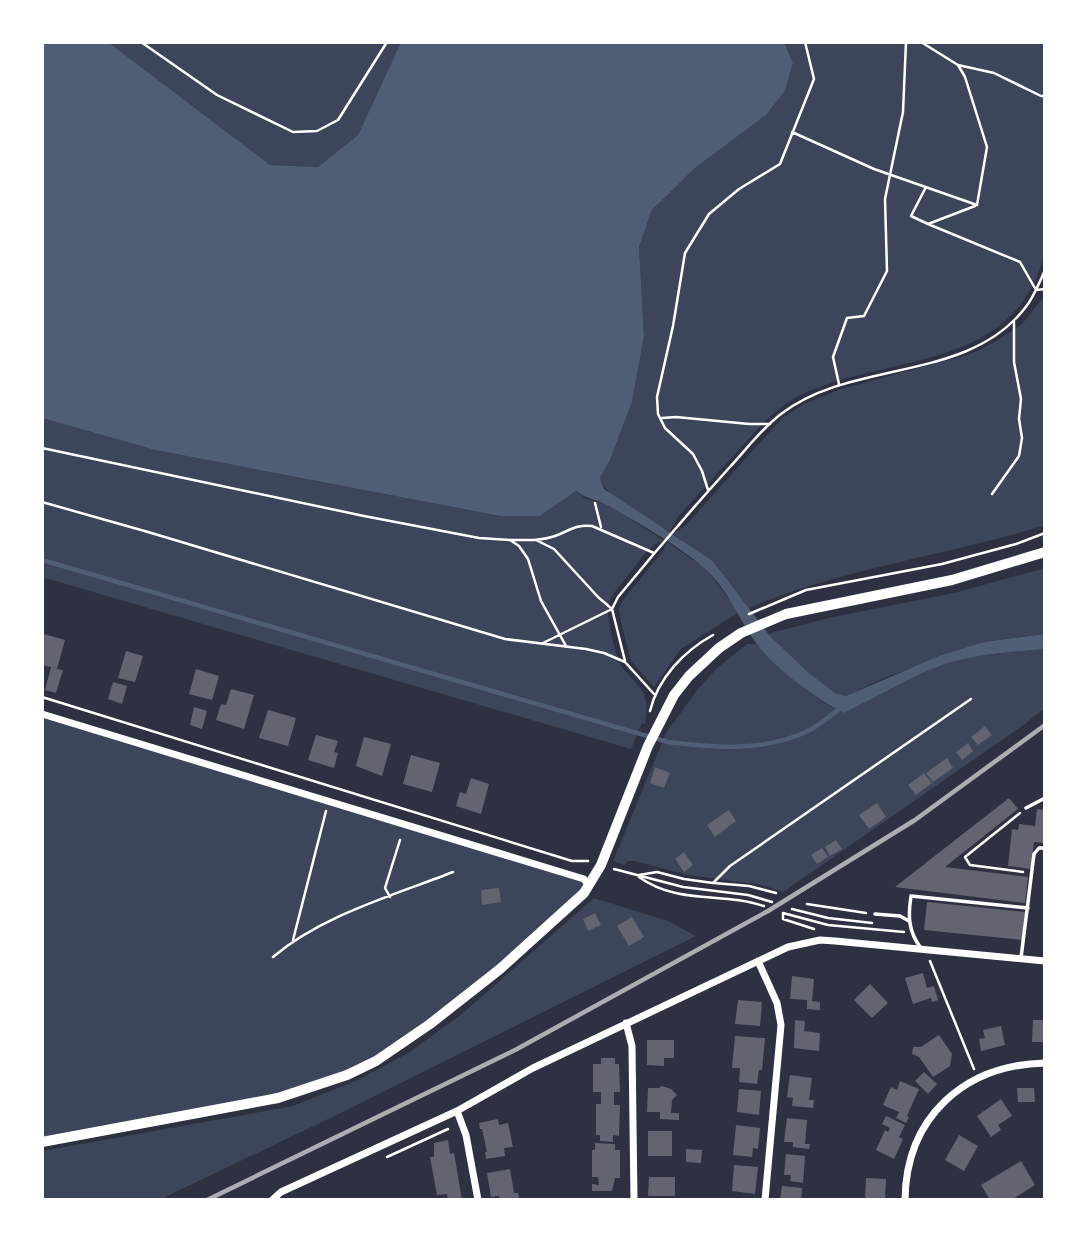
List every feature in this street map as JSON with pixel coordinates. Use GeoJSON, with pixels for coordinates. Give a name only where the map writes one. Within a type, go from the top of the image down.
{"type":"FeatureCollection","features":[{"type":"Feature","properties":{"kind":"main road"},"geometry":{"type":"LineString","coordinates":[[42,1142],[278,1098],[357,1070],[404,1043],[466,996],[554,922],[589,886],[601,865],[648,746],[674,695],[689,676],[719,648],[763,622],[806,608],[952,580],[1045,552]]}},
{"type":"Feature","properties":{"kind":"street"},"geometry":{"type":"LineString","coordinates":[[42,714],[584,879],[589,886]]}},
{"type":"Feature","properties":{"kind":"street"},"geometry":{"type":"LineString","coordinates":[[272,1200],[281,1192],[457,1111],[533,1068],[788,947],[820,940],[1045,961]]}},
{"type":"Feature","properties":{"kind":"street"},"geometry":{"type":"LineString","coordinates":[[758,961],[777,1003],[781,1025],[765,1200]]}},
{"type":"Feature","properties":{"kind":"street"},"geometry":{"type":"LineString","coordinates":[[626,1023],[632,1046],[634,1200]]}},
{"type":"Feature","properties":{"kind":"street"},"geometry":{"type":"LineString","coordinates":[[905,1200],[909,1159],[923,1126],[953,1094],[977,1077],[1000,1069],[1026,1063],[1045,1063]]}},
{"type":"Feature","properties":{"kind":"street"},"geometry":{"type":"LineString","coordinates":[[457,1111],[466,1135],[478,1200]]}},
{"type":"Feature","properties":{"kind":"lane"},"geometry":{"type":"LineString","coordinates":[[1026,808],[1045,798]]}},
{"type":"Feature","properties":{"kind":"lane"},"geometry":{"type":"LineString","coordinates":[[1021,958],[1034,854],[1039,848],[1045,848]]}},
{"type":"Feature","properties":{"kind":"lane"},"geometry":{"type":"LineString","coordinates":[[922,950],[913,938],[909,920],[911,896],[1028,908]]}},
{"type":"Feature","properties":{"kind":"lane"},"geometry":{"type":"LineString","coordinates":[[874,914],[900,916],[909,920]]}},
{"type":"Feature","properties":{"kind":"path"},"geometry":{"type":"LineString","coordinates":[[141,42],[217,95],[293,132],[317,131],[338,120],[387,42]]}},
{"type":"Feature","properties":{"kind":"path"},"geometry":{"type":"LineString","coordinates":[[708,490],[702,471],[692,454],[665,428],[660,418],[657,397],[688,245],[709,214],[739,189],[780,164],[814,79],[805,42]]}},
{"type":"Feature","properties":{"kind":"path"},"geometry":{"type":"LineString","coordinates":[[839,385],[833,357],[847,318],[864,316],[887,271],[885,199],[903,112],[906,42]]}},
{"type":"Feature","properties":{"kind":"path"},"geometry":{"type":"LineString","coordinates":[[921,42],[958,65],[994,73],[1045,96]]}},
{"type":"Feature","properties":{"kind":"path"},"geometry":{"type":"LineString","coordinates":[[958,65],[965,77],[987,147],[977,205]]}},
{"type":"Feature","properties":{"kind":"path"},"geometry":{"type":"LineString","coordinates":[[792,132],[890,174],[977,205]]}},
{"type":"Feature","properties":{"kind":"path"},"geometry":{"type":"LineString","coordinates":[[926,187],[911,216],[1020,261],[1036,290]]}},
{"type":"Feature","properties":{"kind":"path"},"geometry":{"type":"LineString","coordinates":[[928,224],[977,205]]}},
{"type":"Feature","properties":{"kind":"path"},"geometry":{"type":"LineString","coordinates":[[542,644],[612,609],[618,597],[653,553],[708,490],[770,424],[802,400],[839,385],[969,350],[993,338],[1027,307],[1045,270]]}},
{"type":"Feature","properties":{"kind":"path"},"geometry":{"type":"LineString","coordinates":[[1036,290],[1045,289]]}},
{"type":"Feature","properties":{"kind":"path"},"geometry":{"type":"LineString","coordinates":[[992,494],[1021,450],[1021,399],[1014,362],[1014,321]]}},
{"type":"Feature","properties":{"kind":"path"},"geometry":{"type":"LineString","coordinates":[[660,418],[770,424]]}},
{"type":"Feature","properties":{"kind":"path"},"geometry":{"type":"LineString","coordinates":[[42,448],[480,538],[536,540],[582,524],[601,529],[653,553]]}},
{"type":"Feature","properties":{"kind":"path"},"geometry":{"type":"LineString","coordinates":[[42,502],[505,639],[604,653],[625,662],[654,694]]}},
{"type":"Feature","properties":{"kind":"path"},"geometry":{"type":"LineString","coordinates":[[595,503],[601,529]]}},
{"type":"Feature","properties":{"kind":"path"},"geometry":{"type":"LineString","coordinates":[[757,611],[806,590],[942,564],[1016,544],[1045,533]]}},
{"type":"Feature","properties":{"kind":"path"},"geometry":{"type":"LineString","coordinates":[[510,540],[519,546],[528,559],[541,601],[566,646]]}},
{"type":"Feature","properties":{"kind":"path"},"geometry":{"type":"LineString","coordinates":[[536,540],[554,549],[612,609],[625,662]]}},
{"type":"Feature","properties":{"kind":"path"},"geometry":{"type":"LineString","coordinates":[[649,715],[654,694],[685,653],[713,635]]}},
{"type":"Feature","properties":{"kind":"path"},"geometry":{"type":"LineString","coordinates":[[42,696],[572,861],[589,861]]}},
{"type":"Feature","properties":{"kind":"path"},"geometry":{"type":"LineString","coordinates":[[713,883],[730,866],[971,699]]}},
{"type":"Feature","properties":{"kind":"path"},"geometry":{"type":"LineString","coordinates":[[293,940],[329,802]]}},
{"type":"Feature","properties":{"kind":"path"},"geometry":{"type":"LineString","coordinates":[[1026,808],[965,857],[970,864],[1032,873]]}},
{"type":"Feature","properties":{"kind":"path"},"geometry":{"type":"LineString","coordinates":[[390,897],[385,888],[400,840]]}},
{"type":"Feature","properties":{"kind":"path"},"geometry":{"type":"LineString","coordinates":[[611,869],[683,887],[748,895],[772,902]]}},
{"type":"Feature","properties":{"kind":"path"},"geometry":{"type":"LineString","coordinates":[[272,957],[293,940],[348,913],[453,872]]}},
{"type":"Feature","properties":{"kind":"path"},"geometry":{"type":"LineString","coordinates":[[636,875],[657,872],[684,879],[749,886],[776,893]]}},
{"type":"Feature","properties":{"kind":"path"},"geometry":{"type":"LineString","coordinates":[[636,875],[653,887],[681,895],[764,906]]}},
{"type":"Feature","properties":{"kind":"path"},"geometry":{"type":"LineString","coordinates":[[807,904],[874,914]]}},
{"type":"Feature","properties":{"kind":"path"},"geometry":{"type":"LineString","coordinates":[[792,909],[828,918],[879,924]]}},
{"type":"Feature","properties":{"kind":"path"},"geometry":{"type":"LineString","coordinates":[[802,925],[783,919],[783,913],[819,924],[904,932],[894,925]]}},
{"type":"Feature","properties":{"kind":"path"},"geometry":{"type":"LineString","coordinates":[[929,958],[977,1077]]}},
{"type":"Feature","properties":{"kind":"shaded area"},"geometry":{"type":"Polygon","coordinates":[[[42,42],[108,42],[270,165],[318,167],[358,135],[401,42],[784,42],[793,63],[785,91],[766,115],[695,168],[652,210],[639,247],[644,336],[632,402],[610,460],[600,478],[604,489],[713,561],[770,636],[809,673],[835,693],[846,696],[939,656],[984,642],[1045,634],[1045,649],[980,656],[942,665],[844,713],[821,700],[773,663],[756,643],[720,585],[693,559],[609,506],[576,491],[540,516],[500,516],[155,450],[42,418],[42,42]]]}},
{"type":"Feature","properties":{"kind":"shaded area"},"geometry":{"type":"Polygon","coordinates":[[[108,42],[401,42],[358,135],[318,167],[270,165],[108,42]]]}},
{"type":"Feature","properties":{"kind":"shaded area"},"geometry":{"type":"Polygon","coordinates":[[[784,42],[1045,42],[1045,253],[1026,297],[1003,323],[974,341],[942,354],[835,382],[791,400],[757,430],[677,518],[670,532],[621,503],[600,478],[610,460],[632,402],[644,336],[639,247],[652,210],[695,168],[766,115],[785,91],[793,63],[784,42]]]}},
{"type":"Feature","properties":{"kind":"shaded area"},"geometry":{"type":"Polygon","coordinates":[[[1045,291],[1045,525],[858,572],[784,594],[749,608],[713,561],[673,534],[686,525],[782,418],[804,404],[841,389],[971,354],[1021,325],[1043,298],[1045,291]]]}},
{"type":"Feature","properties":{"kind":"shaded area"},"geometry":{"type":"Polygon","coordinates":[[[42,418],[155,450],[500,516],[540,516],[576,491],[586,499],[608,505],[663,540],[644,555],[614,593],[608,605],[610,628],[620,663],[640,687],[645,698],[645,724],[642,723],[631,749],[42,577],[42,418]]]}},
{"type":"Feature","properties":{"kind":"shaded area"},"geometry":{"type":"Polygon","coordinates":[[[667,542],[706,569],[739,612],[681,649],[654,687],[631,661],[619,609],[667,542]]]}},
{"type":"Feature","properties":{"kind":"shaded area"},"geometry":{"type":"Polygon","coordinates":[[[1045,568],[1045,634],[984,642],[886,677],[846,696],[835,693],[809,673],[770,636],[770,633],[833,617],[954,593],[1045,568]]]}},
{"type":"Feature","properties":{"kind":"shaded area"},"geometry":{"type":"Polygon","coordinates":[[[747,644],[757,644],[794,680],[824,703],[844,713],[942,665],[980,656],[1045,649],[1045,708],[783,892],[762,885],[688,875],[634,861],[628,861],[624,865],[613,861],[666,733],[717,668],[747,644]]]}},
{"type":"Feature","properties":{"kind":"shaded area"},"geometry":{"type":"Polygon","coordinates":[[[42,714],[584,879],[589,886],[574,904],[404,1043],[319,1085],[42,1142],[42,714]]]}},
{"type":"Feature","properties":{"kind":"shaded area"},"geometry":{"type":"Polygon","coordinates":[[[594,898],[668,921],[696,936],[345,1111],[159,1200],[42,1200],[42,1151],[293,1106],[358,1080],[408,1053],[462,1014],[594,898]]]}},
{"type":"Feature","properties":{"kind":"building"},"geometry":{"type":"Polygon","coordinates":[[[44,634],[65,640],[57,669],[63,670],[56,693],[45,690],[51,667],[42,665],[44,634]]]}},
{"type":"Feature","properties":{"kind":"building"},"geometry":{"type":"Polygon","coordinates":[[[126,651],[143,656],[135,682],[118,678],[126,651]]]}},
{"type":"Feature","properties":{"kind":"building"},"geometry":{"type":"Polygon","coordinates":[[[196,669],[219,676],[212,700],[189,694],[196,669]]]}},
{"type":"Feature","properties":{"kind":"building"},"geometry":{"type":"Polygon","coordinates":[[[113,682],[127,686],[122,704],[108,699],[113,682]]]}},
{"type":"Feature","properties":{"kind":"building"},"geometry":{"type":"Polygon","coordinates":[[[231,689],[254,695],[244,729],[216,720],[221,704],[226,705],[231,689]]]}},
{"type":"Feature","properties":{"kind":"building"},"geometry":{"type":"Polygon","coordinates":[[[194,707],[207,711],[202,729],[190,725],[194,707]]]}},
{"type":"Feature","properties":{"kind":"building"},"geometry":{"type":"Polygon","coordinates":[[[268,710],[296,718],[288,746],[259,738],[268,710]]]}},
{"type":"Feature","properties":{"kind":"building"},"geometry":{"type":"Polygon","coordinates":[[[985,726],[992,735],[978,745],[971,737],[985,726]]]}},
{"type":"Feature","properties":{"kind":"building"},"geometry":{"type":"Polygon","coordinates":[[[316,735],[338,741],[334,752],[338,753],[334,768],[308,760],[316,735]]]}},
{"type":"Feature","properties":{"kind":"building"},"geometry":{"type":"Polygon","coordinates":[[[364,737],[391,744],[382,776],[356,766],[364,737]]]}},
{"type":"Feature","properties":{"kind":"building"},"geometry":{"type":"Polygon","coordinates":[[[968,743],[973,751],[962,760],[956,752],[968,743]]]}},
{"type":"Feature","properties":{"kind":"building"},"geometry":{"type":"Polygon","coordinates":[[[411,755],[440,763],[432,792],[403,784],[411,755]]]}},
{"type":"Feature","properties":{"kind":"building"},"geometry":{"type":"Polygon","coordinates":[[[947,758],[953,768],[933,782],[926,773],[947,758]]]}},
{"type":"Feature","properties":{"kind":"building"},"geometry":{"type":"Polygon","coordinates":[[[655,767],[670,773],[664,788],[650,783],[655,767]]]}},
{"type":"Feature","properties":{"kind":"building"},"geometry":{"type":"Polygon","coordinates":[[[924,773],[932,783],[916,795],[908,785],[924,773]]]}},
{"type":"Feature","properties":{"kind":"building"},"geometry":{"type":"Polygon","coordinates":[[[471,778],[489,784],[481,814],[456,806],[460,792],[466,794],[471,778]]]}},
{"type":"Feature","properties":{"kind":"building"},"geometry":{"type":"Polygon","coordinates":[[[1009,798],[1018,809],[945,867],[1028,877],[1025,903],[895,887],[1009,798]]]}},
{"type":"Feature","properties":{"kind":"building"},"geometry":{"type":"Polygon","coordinates":[[[877,803],[886,817],[869,829],[859,815],[877,803]]]}},
{"type":"Feature","properties":{"kind":"building"},"geometry":{"type":"Polygon","coordinates":[[[1037,809],[1045,810],[1045,843],[1034,842],[1031,869],[1008,866],[1012,829],[1018,830],[1019,824],[1035,826],[1037,809]]]}},
{"type":"Feature","properties":{"kind":"building"},"geometry":{"type":"Polygon","coordinates":[[[729,810],[736,821],[715,837],[707,825],[729,810]]]}},
{"type":"Feature","properties":{"kind":"building"},"geometry":{"type":"Polygon","coordinates":[[[836,840],[842,849],[830,856],[825,847],[836,840]]]}},
{"type":"Feature","properties":{"kind":"building"},"geometry":{"type":"Polygon","coordinates":[[[822,848],[828,857],[817,864],[811,855],[822,848]]]}},
{"type":"Feature","properties":{"kind":"building"},"geometry":{"type":"Polygon","coordinates":[[[684,852],[693,865],[684,872],[675,859],[684,852]]]}},
{"type":"Feature","properties":{"kind":"building"},"geometry":{"type":"Polygon","coordinates":[[[499,888],[501,902],[482,905],[481,890],[499,888]]]}},
{"type":"Feature","properties":{"kind":"building"},"geometry":{"type":"Polygon","coordinates":[[[927,902],[1025,912],[1022,940],[924,930],[927,902]]]}},
{"type":"Feature","properties":{"kind":"building"},"geometry":{"type":"Polygon","coordinates":[[[595,913],[601,925],[588,931],[583,919],[595,913]]]}},
{"type":"Feature","properties":{"kind":"building"},"geometry":{"type":"Polygon","coordinates":[[[632,917],[644,937],[629,946],[617,926],[632,917]]]}},
{"type":"Feature","properties":{"kind":"building"},"geometry":{"type":"Polygon","coordinates":[[[923,973],[927,988],[934,986],[938,1000],[932,1002],[931,998],[913,1004],[905,978],[923,973]]]}},
{"type":"Feature","properties":{"kind":"building"},"geometry":{"type":"Polygon","coordinates":[[[792,976],[814,979],[812,1001],[820,1002],[820,1010],[807,1009],[807,1000],[790,999],[792,976]]]}},
{"type":"Feature","properties":{"kind":"building"},"geometry":{"type":"Polygon","coordinates":[[[870,984],[888,1003],[872,1018],[854,1000],[870,984]]]}},
{"type":"Feature","properties":{"kind":"building"},"geometry":{"type":"Polygon","coordinates":[[[738,1000],[762,1002],[760,1026],[735,1024],[738,1000]]]}},
{"type":"Feature","properties":{"kind":"building"},"geometry":{"type":"Polygon","coordinates":[[[795,1020],[805,1021],[804,1031],[820,1033],[819,1051],[794,1048],[795,1020]]]}},
{"type":"Feature","properties":{"kind":"building"},"geometry":{"type":"Polygon","coordinates":[[[1033,1020],[1045,1020],[1045,1042],[1032,1042],[1033,1020]]]}},
{"type":"Feature","properties":{"kind":"building"},"geometry":{"type":"Polygon","coordinates":[[[1001,1026],[1005,1045],[981,1051],[979,1039],[985,1038],[983,1030],[1001,1026]]]}},
{"type":"Feature","properties":{"kind":"building"},"geometry":{"type":"Polygon","coordinates":[[[939,1035],[952,1054],[950,1066],[933,1077],[919,1057],[912,1054],[913,1047],[921,1047],[939,1035]]]}},
{"type":"Feature","properties":{"kind":"building"},"geometry":{"type":"Polygon","coordinates":[[[735,1036],[765,1038],[762,1070],[759,1070],[757,1084],[739,1082],[740,1068],[732,1068],[735,1036]]]}},
{"type":"Feature","properties":{"kind":"building"},"geometry":{"type":"Polygon","coordinates":[[[647,1040],[674,1040],[674,1058],[664,1058],[664,1066],[647,1065],[647,1040]]]}},
{"type":"Feature","properties":{"kind":"building"},"geometry":{"type":"Polygon","coordinates":[[[601,1058],[615,1058],[615,1064],[619,1064],[620,1092],[614,1092],[614,1105],[620,1105],[619,1136],[613,1135],[613,1142],[600,1141],[600,1135],[596,1135],[596,1104],[601,1104],[601,1092],[593,1092],[593,1064],[601,1064],[601,1058]]]}},
{"type":"Feature","properties":{"kind":"building"},"geometry":{"type":"Polygon","coordinates":[[[924,1072],[937,1084],[928,1094],[915,1081],[924,1072]]]}},
{"type":"Feature","properties":{"kind":"building"},"geometry":{"type":"Polygon","coordinates":[[[790,1075],[812,1078],[809,1100],[814,1100],[813,1108],[792,1106],[793,1098],[787,1097],[790,1075]]]}},
{"type":"Feature","properties":{"kind":"building"},"geometry":{"type":"Polygon","coordinates":[[[900,1081],[919,1089],[906,1123],[896,1118],[899,1112],[883,1105],[891,1087],[897,1090],[900,1081]]]}},
{"type":"Feature","properties":{"kind":"building"},"geometry":{"type":"Polygon","coordinates":[[[662,1086],[677,1095],[672,1100],[671,1113],[679,1113],[679,1120],[660,1119],[660,1112],[647,1112],[648,1088],[662,1086]]]}},
{"type":"Feature","properties":{"kind":"building"},"geometry":{"type":"Polygon","coordinates":[[[1017,1088],[1034,1088],[1035,1102],[1018,1102],[1017,1088]]]}},
{"type":"Feature","properties":{"kind":"building"},"geometry":{"type":"Polygon","coordinates":[[[739,1089],[761,1091],[759,1115],[737,1112],[739,1089]]]}},
{"type":"Feature","properties":{"kind":"building"},"geometry":{"type":"Polygon","coordinates":[[[1001,1099],[1012,1116],[998,1125],[1001,1130],[991,1137],[977,1116],[1001,1099]]]}},
{"type":"Feature","properties":{"kind":"building"},"geometry":{"type":"Polygon","coordinates":[[[886,1116],[905,1125],[899,1137],[903,1139],[894,1159],[876,1150],[885,1130],[888,1132],[890,1128],[882,1124],[886,1116]]]}},
{"type":"Feature","properties":{"kind":"building"},"geometry":{"type":"Polygon","coordinates":[[[787,1118],[807,1120],[805,1144],[810,1144],[809,1149],[793,1147],[793,1142],[784,1142],[787,1118]]]}},
{"type":"Feature","properties":{"kind":"building"},"geometry":{"type":"Polygon","coordinates":[[[498,1119],[499,1125],[508,1123],[513,1147],[504,1148],[505,1156],[486,1159],[487,1152],[479,1123],[498,1119]]]}},
{"type":"Feature","properties":{"kind":"building"},"geometry":{"type":"Polygon","coordinates":[[[736,1125],[760,1128],[758,1149],[753,1148],[752,1157],[733,1155],[736,1125]]]}},
{"type":"Feature","properties":{"kind":"building"},"geometry":{"type":"Polygon","coordinates":[[[648,1131],[672,1131],[672,1156],[648,1156],[648,1131]]]}},
{"type":"Feature","properties":{"kind":"building"},"geometry":{"type":"Polygon","coordinates":[[[959,1135],[978,1146],[964,1171],[945,1160],[959,1135]]]}},
{"type":"Feature","properties":{"kind":"building"},"geometry":{"type":"Polygon","coordinates":[[[448,1140],[450,1154],[454,1153],[462,1200],[448,1200],[447,1194],[437,1195],[430,1157],[434,1157],[434,1143],[448,1140]]]}},
{"type":"Feature","properties":{"kind":"building"},"geometry":{"type":"Polygon","coordinates":[[[595,1143],[615,1144],[615,1150],[620,1150],[620,1178],[615,1178],[612,1191],[592,1191],[592,1184],[599,1185],[598,1177],[592,1177],[592,1150],[595,1150],[595,1143]]]}},
{"type":"Feature","properties":{"kind":"building"},"geometry":{"type":"Polygon","coordinates":[[[686,1149],[702,1150],[701,1163],[686,1162],[686,1149]]]}},
{"type":"Feature","properties":{"kind":"building"},"geometry":{"type":"Polygon","coordinates":[[[786,1154],[805,1156],[803,1183],[790,1181],[791,1175],[784,1175],[786,1154]]]}},
{"type":"Feature","properties":{"kind":"building"},"geometry":{"type":"Polygon","coordinates":[[[1021,1161],[1035,1185],[1011,1200],[990,1200],[981,1185],[1021,1161]]]}},
{"type":"Feature","properties":{"kind":"building"},"geometry":{"type":"Polygon","coordinates":[[[734,1165],[758,1167],[755,1194],[732,1191],[734,1165]]]}},
{"type":"Feature","properties":{"kind":"building"},"geometry":{"type":"Polygon","coordinates":[[[510,1169],[514,1193],[518,1193],[519,1199],[500,1200],[499,1196],[491,1197],[487,1173],[510,1169]]]}},
{"type":"Feature","properties":{"kind":"building"},"geometry":{"type":"Polygon","coordinates":[[[649,1177],[675,1177],[675,1196],[648,1196],[649,1177]]]}},
{"type":"Feature","properties":{"kind":"building"},"geometry":{"type":"Polygon","coordinates":[[[866,1178],[886,1179],[885,1200],[865,1199],[866,1178]]]}},
{"type":"Feature","properties":{"kind":"building"},"geometry":{"type":"Polygon","coordinates":[[[782,1186],[802,1188],[801,1200],[780,1200],[782,1186]]]}},
{"type":"Feature","properties":{"kind":"waterway"},"geometry":{"type":"LineString","coordinates":[[42,560],[668,742],[722,747],[776,742],[810,730],[842,707]]}},
{"type":"Feature","properties":{"kind":"railway"},"geometry":{"type":"LineString","coordinates":[[207,1200],[517,1049],[768,911],[915,820],[1045,725]]}}]}
